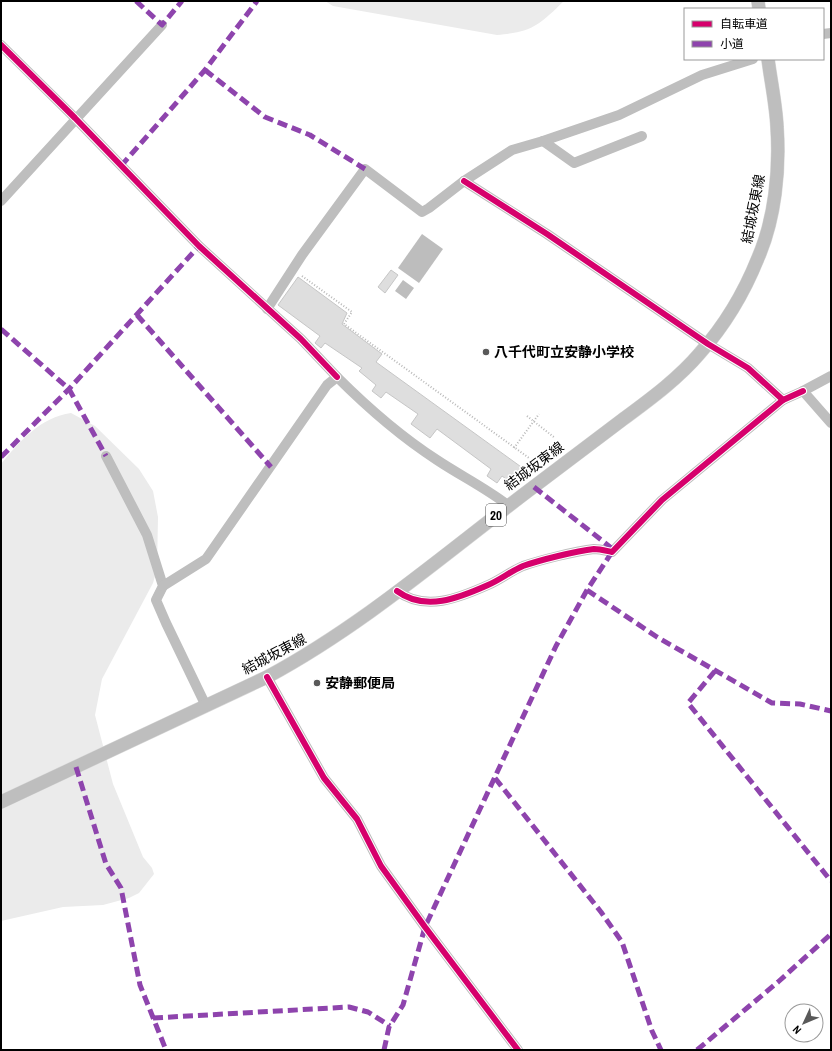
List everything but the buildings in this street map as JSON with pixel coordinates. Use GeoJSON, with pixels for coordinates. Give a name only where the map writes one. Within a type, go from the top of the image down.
{"type":"FeatureCollection","features":[{"type":"Feature","properties":{"kind":"main road","name":"結城坂東線"},"geometry":{"type":"LineString","coordinates":[[1,802],[267,678],[303,658],[329,641],[397,591],[663,388],[689,366],[725,321],[747,283],[765,242],[776,183],[778,133],[768,60]]}},
{"type":"Feature","properties":{"kind":"street"},"geometry":{"type":"LineString","coordinates":[[1,201],[75,118],[162,25]]}},
{"type":"Feature","properties":{"kind":"street"},"geometry":{"type":"LineString","coordinates":[[1,45],[75,118],[199,246],[301,339],[337,377],[386,424],[438,461],[489,490],[509,506]]}},
{"type":"Feature","properties":{"kind":"street"},"geometry":{"type":"LineString","coordinates":[[267,309],[302,255],[365,169],[422,212],[464,180],[512,150],[619,115],[702,75],[750,60]]}},
{"type":"Feature","properties":{"kind":"street"},"geometry":{"type":"LineString","coordinates":[[543,141],[574,163],[642,136]]}},
{"type":"Feature","properties":{"kind":"street"},"geometry":{"type":"LineString","coordinates":[[464,180],[547,234],[708,344],[748,368],[783,400]]}},
{"type":"Feature","properties":{"kind":"street"},"geometry":{"type":"LineString","coordinates":[[397,591],[407,598],[420,603],[435,602],[489,585],[523,567],[535,563],[596,549],[612,552],[662,500],[783,400],[831,376]]}},
{"type":"Feature","properties":{"kind":"street"},"geometry":{"type":"LineString","coordinates":[[206,706],[156,600],[163,586],[206,559],[327,385],[337,377]]}},
{"type":"Feature","properties":{"kind":"street"},"geometry":{"type":"LineString","coordinates":[[803,391],[831,423]]}},
{"type":"Feature","properties":{"kind":"street"},"geometry":{"type":"LineString","coordinates":[[106,456],[147,535],[163,586]]}},
{"type":"Feature","properties":{"kind":"street"},"geometry":{"type":"LineString","coordinates":[[267,678],[324,778],[357,819],[381,866],[518,1050]]}},
{"type":"Feature","properties":{"kind":"path"},"geometry":{"type":"LineString","coordinates":[[302,276],[352,312],[344,324],[529,458]]}},
{"type":"Feature","properties":{"kind":"path"},"geometry":{"type":"LineString","coordinates":[[514,448],[539,414]]}},
{"type":"Feature","properties":{"kind":"path"},"geometry":{"type":"LineString","coordinates":[[527,416],[555,438]]}},
{"type":"Feature","properties":{"kind":"shaded area"},"geometry":{"type":"Polygon","coordinates":[[[325,1],[564,1],[535,26],[519,32],[497,35],[333,6],[325,1]]]}},
{"type":"Feature","properties":{"kind":"shaded area"},"geometry":{"type":"Polygon","coordinates":[[[422,234],[443,249],[419,283],[398,268],[422,234]]]}},
{"type":"Feature","properties":{"kind":"shaded area"},"geometry":{"type":"Polygon","coordinates":[[[403,280],[414,288],[406,299],[395,291],[403,280]]]}},
{"type":"Feature","properties":{"kind":"shaded area"},"geometry":{"type":"Polygon","coordinates":[[[71,413],[95,426],[139,469],[153,491],[158,517],[157,569],[153,583],[102,679],[95,715],[113,784],[143,857],[152,868],[154,874],[139,893],[129,898],[103,905],[63,907],[1,921],[1,464],[32,431],[50,419],[71,413]]]}},
{"type":"Feature","properties":{"kind":"marked path"},"geometry":{"type":"LineString","coordinates":[[136,1],[162,25],[182,1]]}},
{"type":"Feature","properties":{"kind":"marked path"},"geometry":{"type":"LineString","coordinates":[[121,166],[205,70],[257,1]]}},
{"type":"Feature","properties":{"kind":"marked path"},"geometry":{"type":"LineString","coordinates":[[205,70],[265,117],[310,135],[365,169]]}},
{"type":"Feature","properties":{"kind":"marked path"},"geometry":{"type":"LineString","coordinates":[[1,457],[69,389],[199,246]]}},
{"type":"Feature","properties":{"kind":"marked path"},"geometry":{"type":"LineString","coordinates":[[137,315],[271,467]]}},
{"type":"Feature","properties":{"kind":"marked path"},"geometry":{"type":"LineString","coordinates":[[1,329],[69,389],[106,456]]}},
{"type":"Feature","properties":{"kind":"marked path"},"geometry":{"type":"LineString","coordinates":[[534,487],[614,550]]}},
{"type":"Feature","properties":{"kind":"marked path"},"geometry":{"type":"LineString","coordinates":[[384,1050],[389,1027],[403,1005],[425,927],[556,646],[587,590],[612,552]]}},
{"type":"Feature","properties":{"kind":"marked path"},"geometry":{"type":"LineString","coordinates":[[587,590],[657,637],[772,703],[800,704],[831,711]]}},
{"type":"Feature","properties":{"kind":"marked path"},"geometry":{"type":"LineString","coordinates":[[715,671],[688,703],[831,881]]}},
{"type":"Feature","properties":{"kind":"marked path"},"geometry":{"type":"LineString","coordinates":[[76,767],[106,864],[121,888],[140,985],[166,1050]]}},
{"type":"Feature","properties":{"kind":"marked path"},"geometry":{"type":"LineString","coordinates":[[495,778],[601,912],[622,942],[652,1031],[661,1050]]}},
{"type":"Feature","properties":{"kind":"marked path"},"geometry":{"type":"LineString","coordinates":[[697,1050],[778,982],[831,934]]}},
{"type":"Feature","properties":{"kind":"marked path"},"geometry":{"type":"LineString","coordinates":[[153,1018],[349,1007],[368,1012],[390,1026]]}},
{"type":"Feature","properties":{"kind":"cycle path"},"geometry":{"type":"LineString","coordinates":[[1,45],[75,118],[199,246],[301,339],[337,377]]}},
{"type":"Feature","properties":{"kind":"cycle path"},"geometry":{"type":"LineString","coordinates":[[464,181],[547,234],[708,344],[748,368],[783,400]]}},
{"type":"Feature","properties":{"kind":"cycle path"},"geometry":{"type":"LineString","coordinates":[[397,591],[419,601],[442,601],[477,590],[523,566],[539,561],[594,549],[612,552],[662,500],[783,400],[803,391]]}},
{"type":"Feature","properties":{"kind":"cycle path"},"geometry":{"type":"LineString","coordinates":[[267,677],[324,778],[357,819],[381,866],[518,1050]]}},
{"type":"Feature","properties":{"kind":"place","name":"八千代町立安静小学校"},"geometry":{"type":"Point","coordinates":[486,352]}},
{"type":"Feature","properties":{"kind":"place","name":"安静郵便局"},"geometry":{"type":"Point","coordinates":[317,683]}}]}
